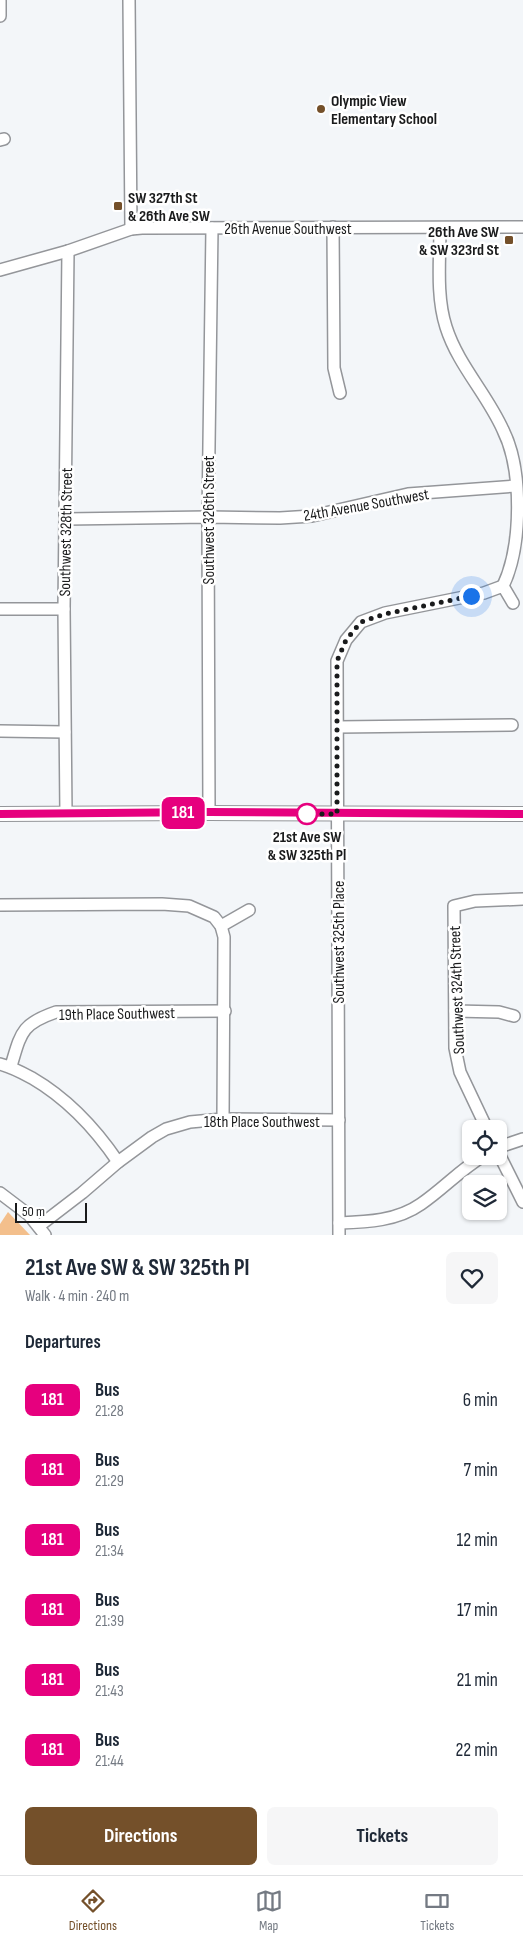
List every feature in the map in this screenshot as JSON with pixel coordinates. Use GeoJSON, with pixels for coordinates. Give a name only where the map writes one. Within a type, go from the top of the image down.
{"type":"FeatureCollection","features":[{"type":"Feature","properties":{"kind":"main road"},"geometry":{"type":"LineString","coordinates":[[0,814],[209,812],[523,814]]}},
{"type":"Feature","properties":{"kind":"street"},"geometry":{"type":"LineString","coordinates":[[0,0],[0,16]]}},
{"type":"Feature","properties":{"kind":"street"},"geometry":{"type":"LineString","coordinates":[[129,0],[131,229]]}},
{"type":"Feature","properties":{"kind":"street","name":"26th Avenue Southwest"},"geometry":{"type":"LineString","coordinates":[[0,270],[68,251],[131,229],[523,227]]}},
{"type":"Feature","properties":{"kind":"street","name":"Southwest 326th Street"},"geometry":{"type":"LineString","coordinates":[[209,812],[208,517],[212,228]]}},
{"type":"Feature","properties":{"kind":"street"},"geometry":{"type":"LineString","coordinates":[[333,228],[334,368],[340,393]]}},
{"type":"Feature","properties":{"kind":"street"},"geometry":{"type":"LineString","coordinates":[[440,228],[441,299],[445,325],[466,370],[491,407],[504,431],[513,461],[516,486],[517,534],[514,556],[509,573],[502,586],[512,603]]}},
{"type":"Feature","properties":{"kind":"street","name":"Southwest 328th Street"},"geometry":{"type":"LineString","coordinates":[[66,814],[64,609],[68,251]]}},
{"type":"Feature","properties":{"kind":"street","name":"24th Avenue Southwest"},"geometry":{"type":"LineString","coordinates":[[66,519],[280,518],[312,516],[408,494],[516,486]]}},
{"type":"Feature","properties":{"kind":"street","name":"Southwest 325th Place"},"geometry":{"type":"LineString","coordinates":[[339,1235],[337,661],[346,640],[361,622],[385,614],[484,593],[502,586]]}},
{"type":"Feature","properties":{"kind":"street"},"geometry":{"type":"LineString","coordinates":[[0,609],[64,609]]}},
{"type":"Feature","properties":{"kind":"street"},"geometry":{"type":"LineString","coordinates":[[338,727],[512,726]]}},
{"type":"Feature","properties":{"kind":"street"},"geometry":{"type":"LineString","coordinates":[[0,731],[65,732]]}},
{"type":"Feature","properties":{"kind":"street","name":"Southwest 324th Street"},"geometry":{"type":"LineString","coordinates":[[483,1120],[460,1072],[455,1048],[454,906],[475,901],[523,899]]}},
{"type":"Feature","properties":{"kind":"street"},"geometry":{"type":"LineString","coordinates":[[0,905],[189,906],[214,917],[221,926],[224,937],[223,1119]]}},
{"type":"Feature","properties":{"kind":"street"},"geometry":{"type":"LineString","coordinates":[[221,926],[249,910]]}},
{"type":"Feature","properties":{"kind":"street","name":"19th Place Southwest"},"geometry":{"type":"LineString","coordinates":[[6,1065],[22,1033],[35,1019],[56,1012],[224,1011]]}},
{"type":"Feature","properties":{"kind":"street"},"geometry":{"type":"LineString","coordinates":[[455,1011],[499,1012],[514,1016]]}},
{"type":"Feature","properties":{"kind":"street"},"geometry":{"type":"LineString","coordinates":[[6,1065],[51,1090],[78,1113],[103,1140],[118,1162]]}},
{"type":"Feature","properties":{"kind":"street","name":"18th Place Southwest"},"geometry":{"type":"LineString","coordinates":[[42,1230],[118,1162],[166,1129],[190,1122],[223,1119],[339,1120]]}},
{"type":"Feature","properties":{"kind":"street"},"geometry":{"type":"LineString","coordinates":[[507,1144],[523,1138]]}},
{"type":"Feature","properties":{"kind":"street"},"geometry":{"type":"LineString","coordinates":[[339,1223],[381,1220],[401,1214],[420,1205],[469,1165]]}},
{"type":"Feature","properties":{"kind":"street"},"geometry":{"type":"LineString","coordinates":[[504,1165],[523,1202]]}},
{"type":"Feature","properties":{"kind":"street"},"geometry":{"type":"LineString","coordinates":[[0,1193],[30,1215],[42,1230]]}},
{"type":"Feature","properties":{"kind":"shaded area"},"geometry":{"type":"Polygon","coordinates":[[[8,1212],[30,1235],[0,1235],[0,1224],[8,1212]]]}},
{"type":"Feature","properties":{"kind":"bus line","name":"181"},"geometry":{"type":"LineString","coordinates":[[0,814],[209,812],[523,814]]}},
{"type":"Feature","properties":{"kind":"place","name":"Olympic View Elementary School"},"geometry":{"type":"Point","coordinates":[321,109]}},
{"type":"Feature","properties":{"kind":"place","name":"SW 327th St & 26th Ave SW"},"geometry":{"type":"Point","coordinates":[118,206]}},
{"type":"Feature","properties":{"kind":"place","name":"26th Ave SW & SW 323rd St"},"geometry":{"type":"Point","coordinates":[509,240]}},
{"type":"Feature","properties":{"kind":"place","name":"21st Ave SW & SW 325th Pl"},"geometry":{"type":"Point","coordinates":[307,814]}},
{"type":"Feature","properties":{"kind":"route"},"geometry":{"type":"LineString","coordinates":[[307,814],[301,814],[337,814],[337,661],[346,640],[361,622],[385,614],[471,596]]}}]}
